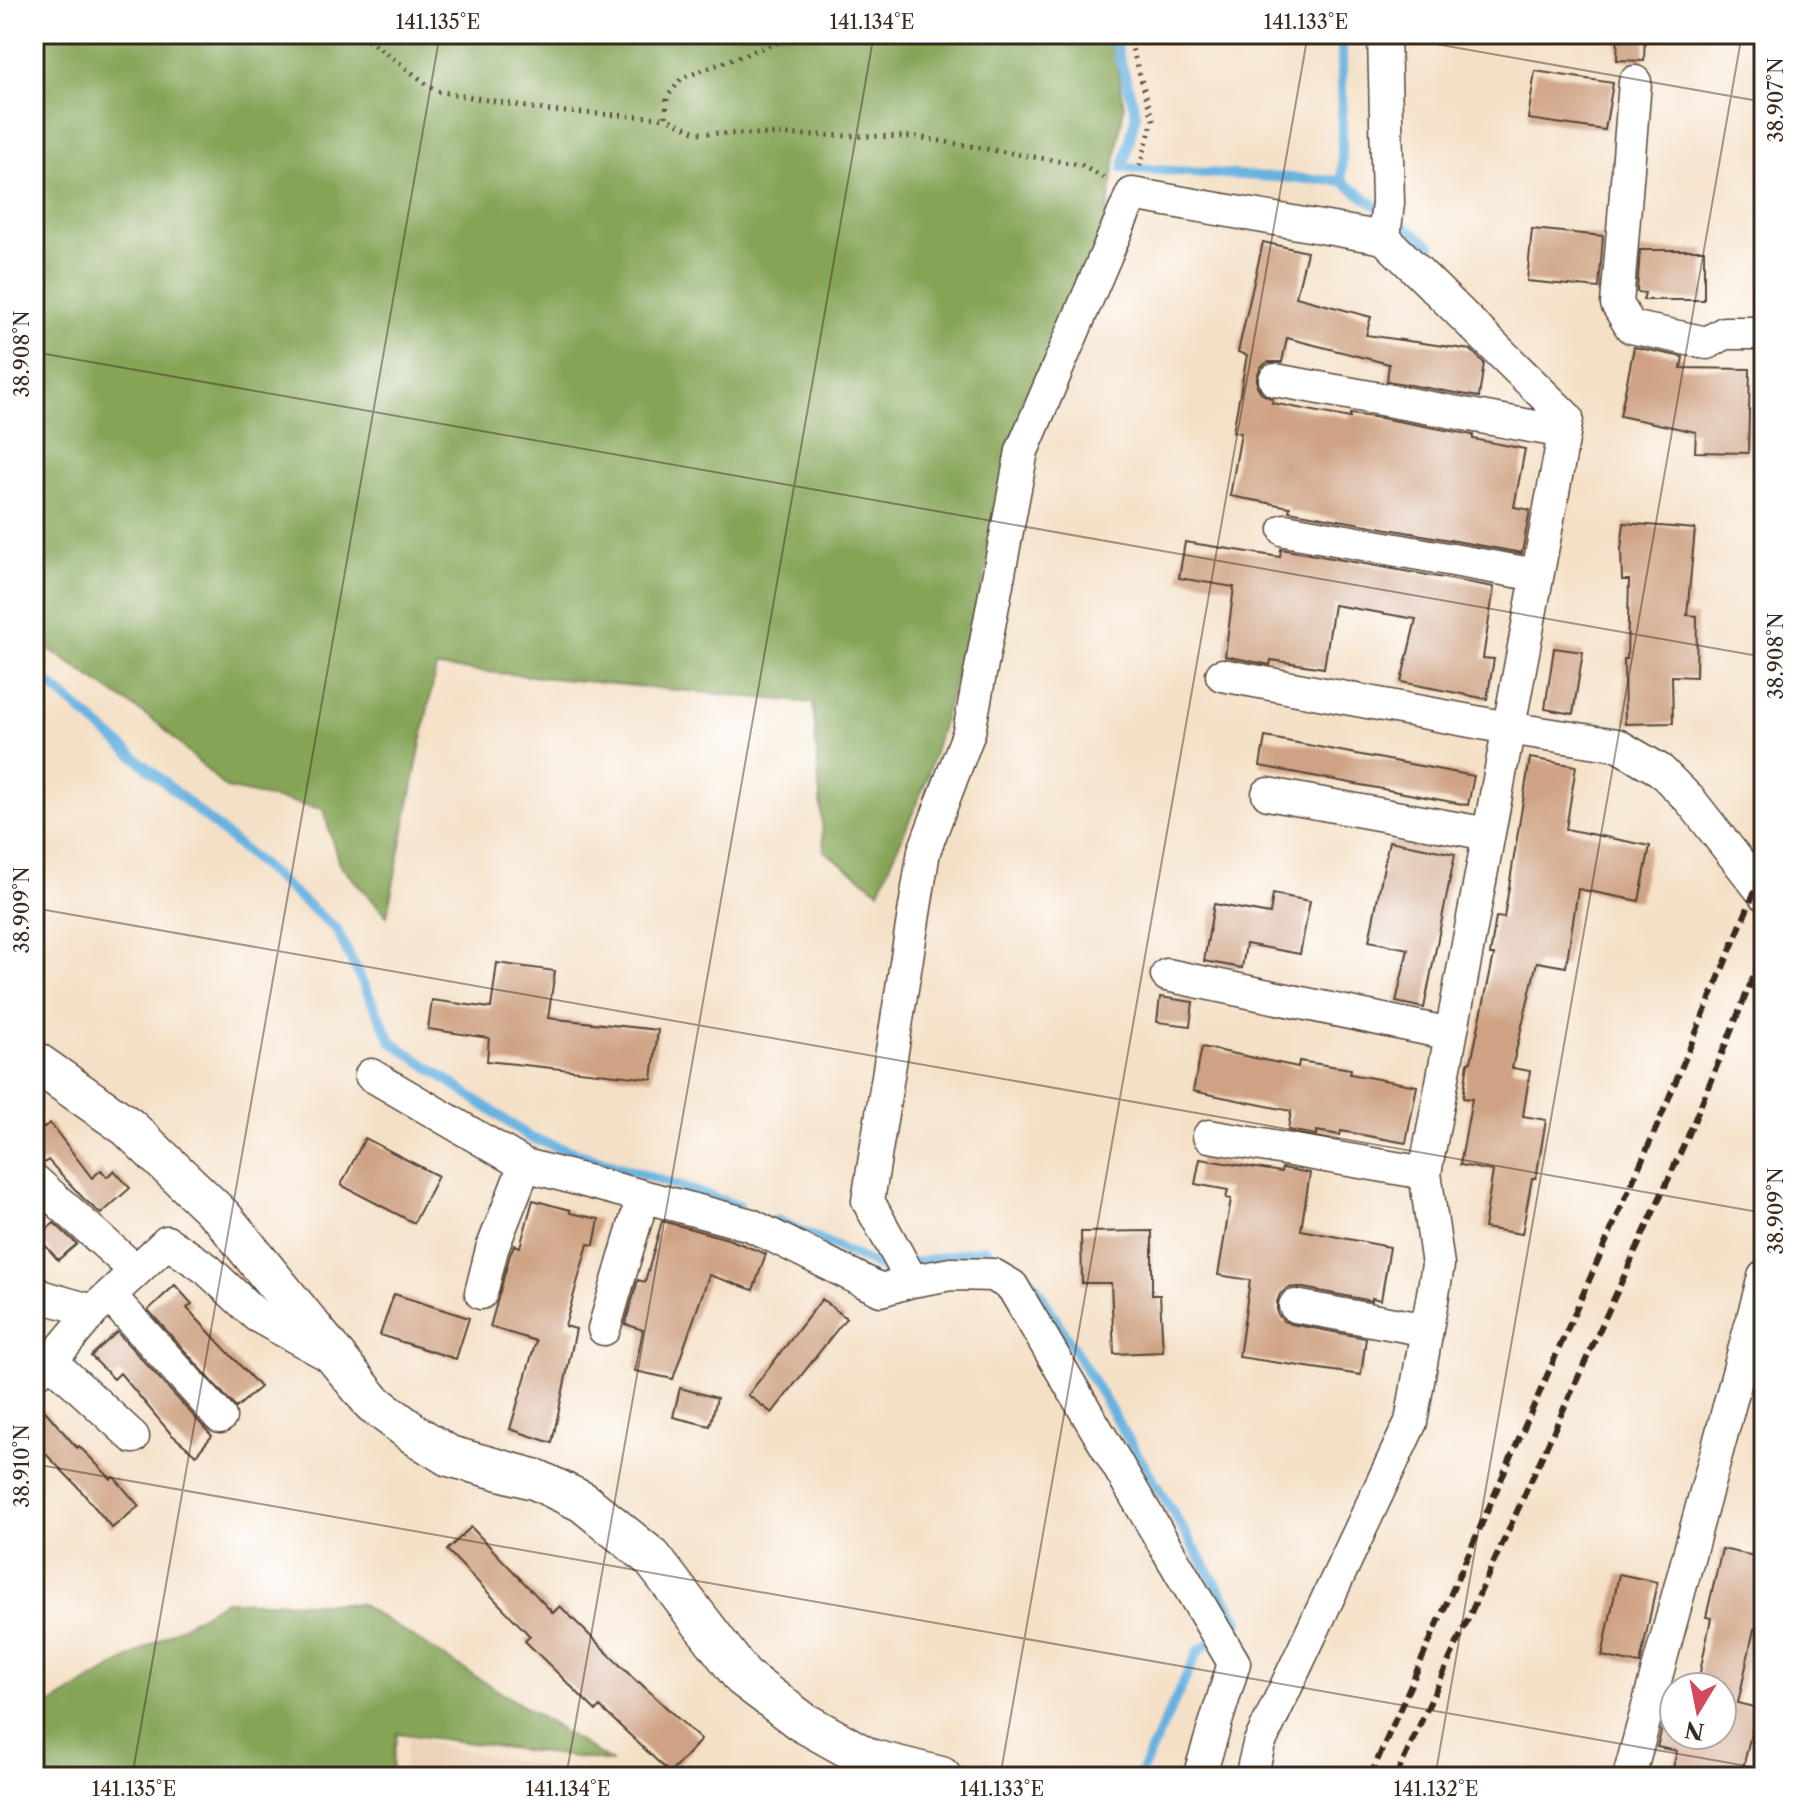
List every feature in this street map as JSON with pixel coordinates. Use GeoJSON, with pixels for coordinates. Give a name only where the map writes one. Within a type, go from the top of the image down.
{"type":"FeatureCollection","features":[{"type":"Feature","properties":{"kind":"street"},"geometry":{"type":"LineString","coordinates":[[1384,34],[1388,203],[1384,238]]}},
{"type":"Feature","properties":{"kind":"street"},"geometry":{"type":"LineString","coordinates":[[1635,82],[1617,304],[1631,327],[1707,343],[1724,333],[1764,333]]}},
{"type":"Feature","properties":{"kind":"street"},"geometry":{"type":"LineString","coordinates":[[912,1281],[868,1201],[924,851],[969,732],[1022,451],[1132,194],[1384,238],[1567,418],[1425,1173],[1438,1265],[1411,1422],[1259,1744],[1251,1777]]}},
{"type":"Feature","properties":{"kind":"street"},"geometry":{"type":"LineString","coordinates":[[1275,380],[1564,432]]}},
{"type":"Feature","properties":{"kind":"street"},"geometry":{"type":"LineString","coordinates":[[1285,530],[1537,575]]}},
{"type":"Feature","properties":{"kind":"street"},"geometry":{"type":"LineString","coordinates":[[1222,675],[1617,745],[1660,770],[1691,801],[1764,894]]}},
{"type":"Feature","properties":{"kind":"street"},"geometry":{"type":"LineString","coordinates":[[1268,794],[1488,834]]}},
{"type":"Feature","properties":{"kind":"street"},"geometry":{"type":"LineString","coordinates":[[1167,975],[1451,1034]]}},
{"type":"Feature","properties":{"kind":"street"},"geometry":{"type":"LineString","coordinates":[[34,1061],[128,1127],[223,1218],[373,1403],[449,1456],[537,1480],[583,1502],[652,1558],[743,1677],[801,1721],[869,1759],[941,1777]]}},
{"type":"Feature","properties":{"kind":"street"},"geometry":{"type":"LineString","coordinates":[[371,1075],[525,1165],[751,1225],[881,1290],[951,1274],[993,1275],[1012,1286],[1234,1663],[1199,1777]]}},
{"type":"Feature","properties":{"kind":"street"},"geometry":{"type":"LineString","coordinates":[[1209,1136],[1425,1173]]}},
{"type":"Feature","properties":{"kind":"street"},"geometry":{"type":"LineString","coordinates":[[481,1293],[492,1249],[525,1165]]}},
{"type":"Feature","properties":{"kind":"street"},"geometry":{"type":"LineString","coordinates":[[34,1180],[136,1271]]}},
{"type":"Feature","properties":{"kind":"street"},"geometry":{"type":"LineString","coordinates":[[604,1329],[643,1196]]}},
{"type":"Feature","properties":{"kind":"street"},"geometry":{"type":"LineString","coordinates":[[133,1437],[42,1368],[102,1304],[167,1242],[207,1269],[257,1316],[335,1359]]}},
{"type":"Feature","properties":{"kind":"street"},"geometry":{"type":"LineString","coordinates":[[1629,1777],[1764,1277]]}},
{"type":"Feature","properties":{"kind":"street"},"geometry":{"type":"LineString","coordinates":[[34,1291],[40,1296],[102,1304],[220,1417]]}},
{"type":"Feature","properties":{"kind":"street"},"geometry":{"type":"LineString","coordinates":[[1295,1306],[1427,1330]]}},
{"type":"Feature","properties":{"kind":"path"},"geometry":{"type":"LineString","coordinates":[[361,34],[436,91],[550,111],[666,118],[698,133],[932,139],[1081,165],[1132,194],[1153,120],[1128,34]]}},
{"type":"Feature","properties":{"kind":"path"},"geometry":{"type":"LineString","coordinates":[[666,118],[667,97],[682,78],[800,34]]}},
{"type":"Feature","properties":{"kind":"shaded area"},"geometry":{"type":"Polygon","coordinates":[[[408,1738],[593,1777],[403,1777],[408,1738]]]}},
{"type":"Feature","properties":{"kind":"green space"},"geometry":{"type":"Polygon","coordinates":[[[34,34],[1113,34],[1124,106],[1105,226],[1031,414],[925,784],[879,891],[824,851],[813,703],[436,667],[387,916],[339,864],[323,809],[226,788],[160,725],[34,639],[34,34]]]}},
{"type":"Feature","properties":{"kind":"green space"},"geometry":{"type":"Polygon","coordinates":[[[225,1601],[360,1604],[612,1762],[397,1733],[390,1777],[34,1777],[34,1714],[225,1601]]]}},
{"type":"Feature","properties":{"kind":"building"},"geometry":{"type":"Polygon","coordinates":[[[1618,34],[1645,34],[1644,61],[1617,60],[1618,34]]]}},
{"type":"Feature","properties":{"kind":"building"},"geometry":{"type":"Polygon","coordinates":[[[1535,71],[1613,83],[1605,130],[1528,119],[1535,71]]]}},
{"type":"Feature","properties":{"kind":"building"},"geometry":{"type":"Polygon","coordinates":[[[1532,229],[1603,236],[1599,288],[1527,281],[1532,229]]]}},
{"type":"Feature","properties":{"kind":"building"},"geometry":{"type":"Polygon","coordinates":[[[1263,242],[1307,252],[1296,297],[1371,317],[1366,335],[1471,350],[1484,363],[1479,397],[1387,381],[1389,364],[1287,338],[1282,362],[1268,362],[1261,367],[1257,386],[1262,394],[1273,399],[1272,403],[1350,418],[1350,414],[1381,418],[1473,435],[1473,439],[1525,449],[1514,507],[1530,510],[1522,553],[1289,511],[1290,507],[1230,496],[1241,433],[1233,432],[1247,355],[1238,352],[1263,242]]]}},
{"type":"Feature","properties":{"kind":"building"},"geometry":{"type":"Polygon","coordinates":[[[1640,250],[1704,250],[1704,300],[1643,300],[1645,293],[1637,292],[1640,250]]]}},
{"type":"Feature","properties":{"kind":"building"},"geometry":{"type":"Polygon","coordinates":[[[1634,347],[1683,357],[1681,368],[1750,369],[1748,453],[1695,452],[1696,432],[1620,416],[1634,347]]]}},
{"type":"Feature","properties":{"kind":"building"},"geometry":{"type":"Polygon","coordinates":[[[1624,523],[1695,529],[1687,615],[1697,616],[1696,677],[1672,676],[1673,723],[1625,724],[1624,659],[1627,659],[1629,580],[1622,580],[1624,523]]]}},
{"type":"Feature","properties":{"kind":"building"},"geometry":{"type":"Polygon","coordinates":[[[1185,542],[1280,557],[1281,549],[1494,587],[1483,658],[1494,659],[1487,699],[1401,682],[1416,619],[1334,605],[1324,668],[1271,660],[1270,665],[1225,656],[1234,587],[1179,578],[1185,542]]]}},
{"type":"Feature","properties":{"kind":"building"},"geometry":{"type":"Polygon","coordinates":[[[1554,648],[1583,652],[1573,714],[1545,709],[1554,648]]]}},
{"type":"Feature","properties":{"kind":"building"},"geometry":{"type":"Polygon","coordinates":[[[1265,737],[1474,776],[1468,805],[1260,766],[1265,737]]]}},
{"type":"Feature","properties":{"kind":"building"},"geometry":{"type":"Polygon","coordinates":[[[1530,758],[1576,766],[1566,829],[1650,846],[1639,901],[1578,889],[1566,967],[1537,962],[1512,1068],[1530,1071],[1523,1116],[1546,1120],[1522,1234],[1484,1228],[1493,1171],[1460,1165],[1472,1099],[1463,1098],[1468,1062],[1471,1062],[1494,955],[1490,955],[1496,917],[1504,918],[1530,758]]]}},
{"type":"Feature","properties":{"kind":"building"},"geometry":{"type":"Polygon","coordinates":[[[1389,841],[1455,854],[1424,1008],[1396,1002],[1408,949],[1369,941],[1389,841]]]}},
{"type":"Feature","properties":{"kind":"building"},"geometry":{"type":"Polygon","coordinates":[[[1273,894],[1310,901],[1300,954],[1246,944],[1242,968],[1204,961],[1214,904],[1270,914],[1273,894]]]}},
{"type":"Feature","properties":{"kind":"building"},"geometry":{"type":"Polygon","coordinates":[[[497,963],[555,971],[548,1018],[658,1030],[652,1079],[487,1061],[489,1038],[428,1029],[432,1000],[491,1008],[497,963]]]}},
{"type":"Feature","properties":{"kind":"building"},"geometry":{"type":"Polygon","coordinates":[[[1160,997],[1193,1002],[1190,1026],[1157,1022],[1160,997]]]}},
{"type":"Feature","properties":{"kind":"building"},"geometry":{"type":"Polygon","coordinates":[[[1202,1047],[1298,1067],[1299,1061],[1351,1069],[1350,1074],[1417,1086],[1406,1143],[1341,1131],[1340,1135],[1316,1131],[1316,1135],[1288,1130],[1291,1111],[1193,1091],[1202,1047]]]}},
{"type":"Feature","properties":{"kind":"building"},"geometry":{"type":"Polygon","coordinates":[[[50,1123],[92,1178],[101,1170],[107,1177],[114,1170],[130,1188],[101,1214],[48,1160],[43,1164],[34,1162],[34,1135],[50,1123]]]}},
{"type":"Feature","properties":{"kind":"building"},"geometry":{"type":"Polygon","coordinates":[[[365,1138],[438,1176],[414,1223],[341,1185],[365,1138]]]}},
{"type":"Feature","properties":{"kind":"building"},"geometry":{"type":"Polygon","coordinates":[[[1200,1159],[1281,1172],[1282,1168],[1310,1173],[1301,1230],[1390,1247],[1381,1300],[1298,1287],[1288,1288],[1280,1294],[1277,1302],[1277,1313],[1283,1321],[1366,1338],[1361,1375],[1239,1357],[1250,1280],[1218,1275],[1231,1199],[1226,1198],[1228,1190],[1195,1184],[1200,1159]]]}},
{"type":"Feature","properties":{"kind":"building"},"geometry":{"type":"Polygon","coordinates":[[[533,1200],[599,1219],[594,1245],[588,1244],[565,1326],[576,1329],[552,1443],[510,1429],[536,1341],[490,1327],[510,1255],[514,1245],[520,1247],[533,1200]]]}},
{"type":"Feature","properties":{"kind":"building"},"geometry":{"type":"Polygon","coordinates":[[[662,1221],[728,1239],[766,1254],[753,1290],[709,1275],[673,1379],[635,1371],[643,1330],[625,1324],[638,1280],[645,1282],[662,1221]]]}},
{"type":"Feature","properties":{"kind":"building"},"geometry":{"type":"Polygon","coordinates":[[[54,1223],[77,1244],[58,1260],[38,1237],[54,1223]]]}},
{"type":"Feature","properties":{"kind":"building"},"geometry":{"type":"Polygon","coordinates":[[[1152,1231],[1152,1295],[1160,1295],[1163,1352],[1114,1354],[1111,1283],[1082,1283],[1081,1232],[1152,1231]]]}},
{"type":"Feature","properties":{"kind":"building"},"geometry":{"type":"Polygon","coordinates":[[[175,1285],[192,1304],[187,1308],[260,1387],[236,1408],[148,1310],[175,1285]]]}},
{"type":"Feature","properties":{"kind":"building"},"geometry":{"type":"Polygon","coordinates":[[[394,1294],[469,1318],[456,1359],[380,1335],[394,1294]]]}},
{"type":"Feature","properties":{"kind":"building"},"geometry":{"type":"Polygon","coordinates":[[[822,1299],[846,1318],[772,1413],[748,1395],[822,1299]]]}},
{"type":"Feature","properties":{"kind":"building"},"geometry":{"type":"Polygon","coordinates":[[[117,1332],[212,1436],[196,1455],[171,1434],[120,1373],[114,1379],[91,1356],[117,1332]]]}},
{"type":"Feature","properties":{"kind":"building"},"geometry":{"type":"Polygon","coordinates":[[[680,1388],[717,1398],[710,1426],[673,1417],[680,1388]]]}},
{"type":"Feature","properties":{"kind":"building"},"geometry":{"type":"Polygon","coordinates":[[[34,1398],[77,1448],[79,1446],[111,1479],[114,1477],[139,1506],[112,1528],[34,1442],[34,1398]]]}},
{"type":"Feature","properties":{"kind":"building"},"geometry":{"type":"Polygon","coordinates":[[[471,1527],[553,1613],[560,1606],[701,1740],[670,1773],[600,1707],[596,1711],[525,1641],[530,1636],[447,1550],[471,1527]]]}},
{"type":"Feature","properties":{"kind":"building"},"geometry":{"type":"Polygon","coordinates":[[[1722,1549],[1764,1558],[1764,1631],[1754,1629],[1738,1703],[1738,1671],[1700,1671],[1711,1618],[1706,1617],[1722,1549]]]}},
{"type":"Feature","properties":{"kind":"building"},"geometry":{"type":"Polygon","coordinates":[[[1619,1574],[1657,1582],[1640,1664],[1602,1656],[1619,1574]]]}},
{"type":"Feature","properties":{"kind":"building"},"geometry":{"type":"Polygon","coordinates":[[[1738,1703],[1757,1708],[1741,1777],[1671,1777],[1677,1751],[1738,1751],[1738,1703]]]}},
{"type":"Feature","properties":{"kind":"waterway"},"geometry":{"type":"LineString","coordinates":[[1113,34],[1136,114],[1123,168],[1342,181]]}},
{"type":"Feature","properties":{"kind":"waterway"},"geometry":{"type":"LineString","coordinates":[[1338,34],[1342,42],[1342,181],[1431,246]]}},
{"type":"Feature","properties":{"kind":"waterway"},"geometry":{"type":"LineString","coordinates":[[34,674],[336,929],[392,1042],[531,1138],[739,1206]]}},
{"type":"Feature","properties":{"kind":"waterway"},"geometry":{"type":"LineString","coordinates":[[777,1220],[885,1269],[984,1249],[1034,1283],[1239,1622],[1198,1651],[1139,1777]]}},
{"type":"Feature","properties":{"kind":"railway"},"geometry":{"type":"LineString","coordinates":[[1370,1777],[1658,1124],[1764,869]]}},
{"type":"Feature","properties":{"kind":"railway"},"geometry":{"type":"LineString","coordinates":[[1396,1777],[1688,1136],[1764,951]]}}]}
